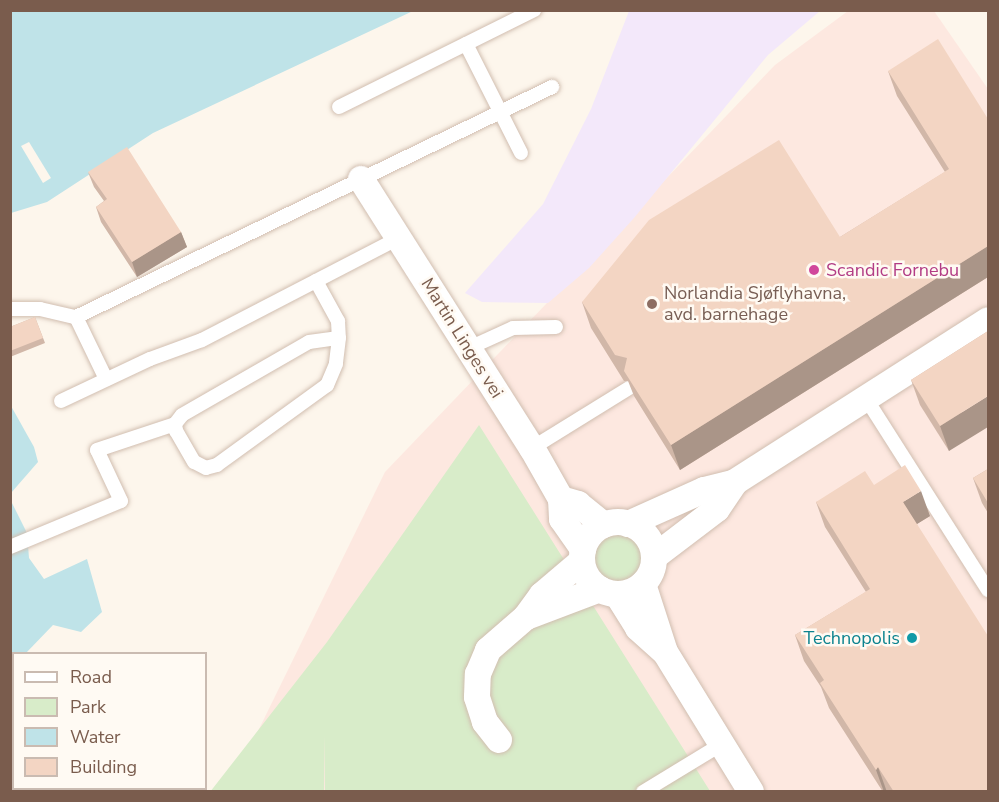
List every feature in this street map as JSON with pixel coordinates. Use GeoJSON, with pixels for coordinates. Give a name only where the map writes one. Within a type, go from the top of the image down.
{"type":"FeatureCollection","features":[{"type":"Feature","properties":{"kind":"street","name":"Martin Linges vei"},"geometry":{"type":"LineString","coordinates":[[361,179],[532,448],[561,499],[562,519],[583,555]]}},
{"type":"Feature","properties":{"kind":"street"},"geometry":{"type":"LineString","coordinates":[[499,740],[480,710],[478,674],[496,639],[526,617],[542,595],[583,555],[591,534],[704,490],[735,482],[988,320]]}},
{"type":"Feature","properties":{"kind":"street"},"geometry":{"type":"LineString","coordinates":[[735,482],[717,509],[654,558],[643,584],[665,652],[751,792]]}},
{"type":"Feature","properties":{"kind":"street"},"geometry":{"type":"LineString","coordinates":[[561,499],[578,504],[616,524],[646,536],[654,558]]}},
{"type":"Feature","properties":{"kind":"street"},"geometry":{"type":"LineString","coordinates":[[583,555],[588,579],[609,592],[638,628],[665,652]]}},
{"type":"Feature","properties":{"kind":"street"},"geometry":{"type":"LineString","coordinates":[[526,617],[643,584]]}},
{"type":"Feature","properties":{"kind":"lane"},"geometry":{"type":"LineString","coordinates":[[339,107],[534,10]]}},
{"type":"Feature","properties":{"kind":"lane"},"geometry":{"type":"LineString","coordinates":[[466,44],[521,153]]}},
{"type":"Feature","properties":{"kind":"lane"},"geometry":{"type":"LineString","coordinates":[[10,309],[40,309],[76,317],[552,87]]}},
{"type":"Feature","properties":{"kind":"lane"},"geometry":{"type":"LineString","coordinates":[[61,401],[106,379],[202,340],[399,238]]}},
{"type":"Feature","properties":{"kind":"lane"},"geometry":{"type":"LineString","coordinates":[[175,424],[194,462],[206,468],[217,465],[327,385],[336,364],[338,321],[316,281]]}},
{"type":"Feature","properties":{"kind":"lane"},"geometry":{"type":"LineString","coordinates":[[76,317],[106,379]]}},
{"type":"Feature","properties":{"kind":"lane"},"geometry":{"type":"LineString","coordinates":[[469,348],[513,328],[556,327]]}},
{"type":"Feature","properties":{"kind":"lane"},"geometry":{"type":"LineString","coordinates":[[10,547],[121,501],[97,450],[175,424],[182,415],[309,342],[339,338]]}},
{"type":"Feature","properties":{"kind":"lane"},"geometry":{"type":"LineString","coordinates":[[532,448],[629,388]]}},
{"type":"Feature","properties":{"kind":"lane"},"geometry":{"type":"LineString","coordinates":[[865,397],[988,590]]}},
{"type":"Feature","properties":{"kind":"lane"},"geometry":{"type":"LineString","coordinates":[[643,792],[722,744]]}},
{"type":"Feature","properties":{"kind":"shaded area"},"geometry":{"type":"Polygon","coordinates":[[[629,11],[820,11],[768,55],[634,218],[589,268],[548,303],[482,302],[465,293],[543,204],[591,109],[629,11]]]}},
{"type":"Feature","properties":{"kind":"shaded area"},"geometry":{"type":"Polygon","coordinates":[[[848,11],[934,11],[988,89],[988,791],[233,792],[238,772],[385,472],[775,65],[848,11]]]}},
{"type":"Feature","properties":{"kind":"green space"},"geometry":{"type":"Polygon","coordinates":[[[479,425],[710,791],[325,791],[325,735],[324,791],[210,792],[327,642],[479,425]]]}},
{"type":"Feature","properties":{"kind":"green space"},"geometry":{"type":"Polygon","coordinates":[[[613,535],[623,535],[636,542],[643,555],[643,565],[636,578],[623,585],[613,585],[604,581],[597,574],[593,565],[593,555],[597,546],[604,539],[613,535]]]}},
{"type":"Feature","properties":{"kind":"water"},"geometry":{"type":"Polygon","coordinates":[[[11,11],[413,11],[153,133],[47,202],[11,213],[11,11]]]}},
{"type":"Feature","properties":{"kind":"water"},"geometry":{"type":"Polygon","coordinates":[[[11,406],[34,447],[38,462],[11,493],[11,406]]]}},
{"type":"Feature","properties":{"kind":"water"},"geometry":{"type":"Polygon","coordinates":[[[10,499],[27,533],[29,558],[44,579],[87,559],[102,612],[81,632],[53,625],[27,652],[12,652],[11,670],[10,499]]]}},
{"type":"Feature","properties":{"kind":"pier"},"geometry":{"type":"Polygon","coordinates":[[[29,142],[51,178],[43,183],[21,146],[29,142]]]}},
{"type":"Feature","properties":{"kind":"building","name":"Scandic Fornebu"},"geometry":{"type":"Polygon","coordinates":[[[938,39],[988,119],[988,246],[671,445],[624,371],[627,358],[615,355],[582,302],[649,220],[779,140],[840,237],[949,169],[888,71],[938,39]]]}},
{"type":"Feature","properties":{"kind":"building"},"geometry":{"type":"Polygon","coordinates":[[[127,147],[181,232],[132,262],[96,207],[107,199],[88,172],[127,147]]]}},
{"type":"Feature","properties":{"kind":"building"},"geometry":{"type":"Polygon","coordinates":[[[35,317],[43,338],[10,351],[10,327],[35,317]]]}},
{"type":"Feature","properties":{"kind":"building"},"geometry":{"type":"Polygon","coordinates":[[[988,331],[988,396],[940,426],[911,380],[988,331]]]}},
{"type":"Feature","properties":{"kind":"building","name":"Technopolis"},"geometry":{"type":"Polygon","coordinates":[[[905,465],[921,491],[903,502],[988,636],[988,792],[894,792],[878,767],[876,770],[820,683],[824,680],[795,635],[870,589],[816,502],[865,471],[874,485],[905,465]]]}},
{"type":"Feature","properties":{"kind":"building"},"geometry":{"type":"Polygon","coordinates":[[[988,469],[988,503],[973,478],[988,469]]]}},
{"type":"Feature","properties":{"kind":"place","name":"Scandic Fornebu"},"geometry":{"type":"Point","coordinates":[814,270]}},
{"type":"Feature","properties":{"kind":"place","name":"Norlandia Sjøflyhavna, avd. barnehage"},"geometry":{"type":"Point","coordinates":[652,304]}},
{"type":"Feature","properties":{"kind":"place","name":"Technopolis"},"geometry":{"type":"Point","coordinates":[912,638]}}]}
